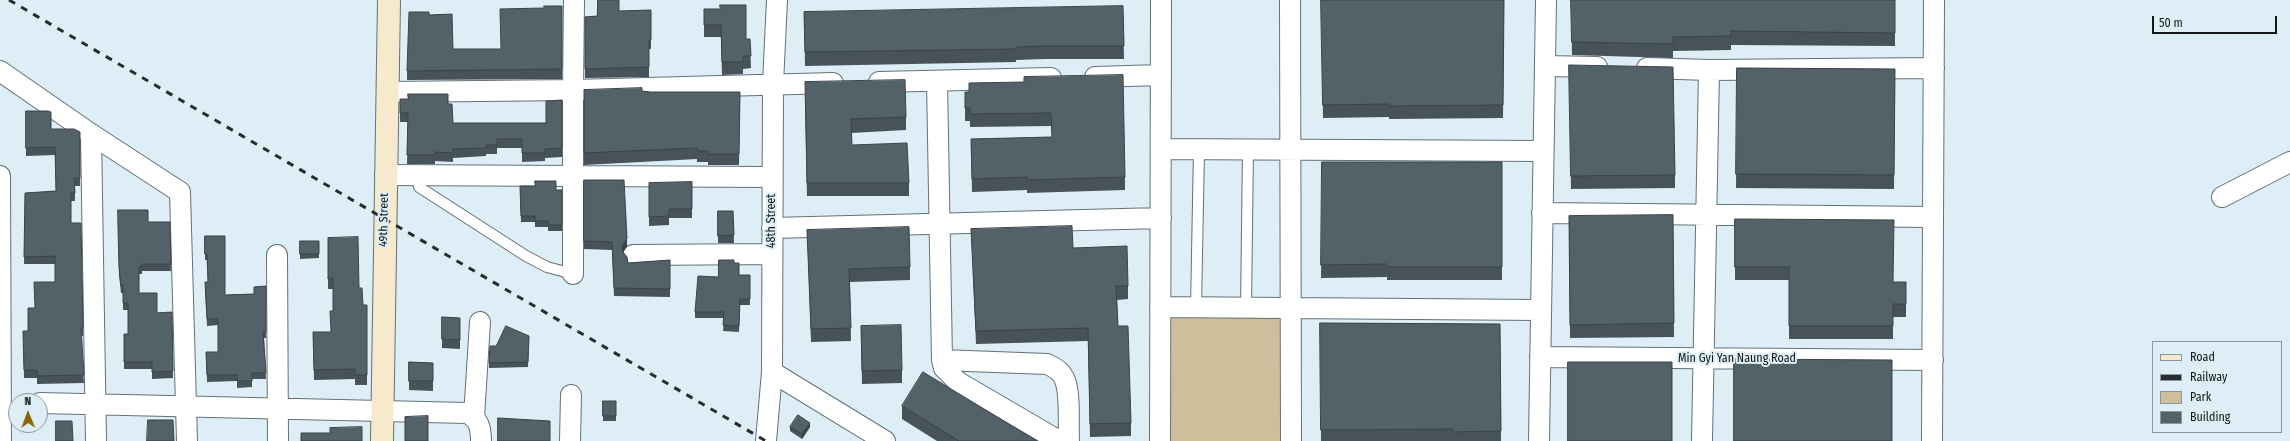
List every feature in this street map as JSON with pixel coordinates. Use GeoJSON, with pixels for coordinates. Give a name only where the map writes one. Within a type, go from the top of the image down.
{"type":"FeatureCollection","features":[{"type":"Feature","properties":{"kind":"main road","name":"49th Street"},"geometry":{"type":"LineString","coordinates":[[382,441],[385,175],[389,0]]}},
{"type":"Feature","properties":{"kind":"street"},"geometry":{"type":"LineString","coordinates":[[572,274],[574,0]]}},
{"type":"Feature","properties":{"kind":"street","name":"48th Street"},"geometry":{"type":"LineString","coordinates":[[766,441],[772,372],[773,84],[777,0]]}},
{"type":"Feature","properties":{"kind":"street"},"geometry":{"type":"LineString","coordinates":[[1160,0],[1160,441]]}},
{"type":"Feature","properties":{"kind":"street"},"geometry":{"type":"LineString","coordinates":[[1290,0],[1290,441]]}},
{"type":"Feature","properties":{"kind":"street"},"geometry":{"type":"LineString","coordinates":[[1539,441],[1546,0]]}},
{"type":"Feature","properties":{"kind":"street"},"geometry":{"type":"LineString","coordinates":[[1932,441],[1934,0]]}},
{"type":"Feature","properties":{"kind":"street"},"geometry":{"type":"LineString","coordinates":[[1545,66],[1709,70],[1934,68]]}},
{"type":"Feature","properties":{"kind":"street"},"geometry":{"type":"LineString","coordinates":[[1702,441],[1709,70]]}},
{"type":"Feature","properties":{"kind":"street"},"geometry":{"type":"LineString","coordinates":[[0,71],[90,134],[180,192],[188,407],[187,441]]}},
{"type":"Feature","properties":{"kind":"street"},"geometry":{"type":"LineString","coordinates":[[388,92],[573,90],[1161,75]]}},
{"type":"Feature","properties":{"kind":"street"},"geometry":{"type":"LineString","coordinates":[[937,81],[942,360],[944,368],[958,382],[1059,441]]}},
{"type":"Feature","properties":{"kind":"street"},"geometry":{"type":"LineString","coordinates":[[90,134],[96,441]]}},
{"type":"Feature","properties":{"kind":"street"},"geometry":{"type":"LineString","coordinates":[[1161,149],[1290,148],[1543,151]]}},
{"type":"Feature","properties":{"kind":"street"},"geometry":{"type":"LineString","coordinates":[[2222,197],[2290,162]]}},
{"type":"Feature","properties":{"kind":"street"},"geometry":{"type":"LineString","coordinates":[[385,175],[772,176]]}},
{"type":"Feature","properties":{"kind":"street"},"geometry":{"type":"LineString","coordinates":[[0,176],[6,402],[1,441]]}},
{"type":"Feature","properties":{"kind":"street"},"geometry":{"type":"LineString","coordinates":[[1542,213],[1932,217]]}},
{"type":"Feature","properties":{"kind":"street"},"geometry":{"type":"LineString","coordinates":[[772,228],[940,225],[1161,218]]}},
{"type":"Feature","properties":{"kind":"street"},"geometry":{"type":"LineString","coordinates":[[633,255],[772,254]]}},
{"type":"Feature","properties":{"kind":"street"},"geometry":{"type":"LineString","coordinates":[[277,255],[278,441]]}},
{"type":"Feature","properties":{"kind":"street"},"geometry":{"type":"LineString","coordinates":[[1160,307],[1540,310]]}},
{"type":"Feature","properties":{"kind":"street"},"geometry":{"type":"LineString","coordinates":[[474,417],[480,322]]}},
{"type":"Feature","properties":{"kind":"street","name":"Min Gyi Yan Naung Road"},"geometry":{"type":"LineString","coordinates":[[1540,357],[1933,360]]}},
{"type":"Feature","properties":{"kind":"street"},"geometry":{"type":"LineString","coordinates":[[942,360],[1047,364],[1054,368],[1065,378],[1067,388],[1069,441]]}},
{"type":"Feature","properties":{"kind":"street"},"geometry":{"type":"LineString","coordinates":[[772,372],[885,441]]}},
{"type":"Feature","properties":{"kind":"street"},"geometry":{"type":"LineString","coordinates":[[570,441],[571,395]]}},
{"type":"Feature","properties":{"kind":"street"},"geometry":{"type":"LineString","coordinates":[[48,403],[467,413],[479,422],[481,441]]}},
{"type":"Feature","properties":{"kind":"lane"},"geometry":{"type":"LineString","coordinates":[[1196,308],[1199,149]]}},
{"type":"Feature","properties":{"kind":"lane"},"geometry":{"type":"LineString","coordinates":[[1246,308],[1248,149]]}},
{"type":"Feature","properties":{"kind":"lane"},"geometry":{"type":"LineString","coordinates":[[417,175],[419,187],[486,231],[547,267],[572,274]]}},
{"type":"Feature","properties":{"kind":"green space"},"geometry":{"type":"Polygon","coordinates":[[[1166,315],[1280,316],[1281,441],[1163,441],[1166,315]]]}},
{"type":"Feature","properties":{"kind":"building"},"geometry":{"type":"Polygon","coordinates":[[[598,0],[619,0],[619,11],[651,10],[649,67],[585,69],[585,17],[597,16],[598,0]]]}},
{"type":"Feature","properties":{"kind":"building"},"geometry":{"type":"Polygon","coordinates":[[[1321,0],[1504,0],[1503,105],[1323,105],[1321,0]]]}},
{"type":"Feature","properties":{"kind":"building"},"geometry":{"type":"Polygon","coordinates":[[[1571,0],[1895,0],[1895,33],[1731,31],[1731,36],[1673,37],[1673,44],[1572,42],[1571,0]]]}},
{"type":"Feature","properties":{"kind":"building"},"geometry":{"type":"Polygon","coordinates":[[[720,5],[746,5],[746,39],[750,39],[751,56],[743,56],[743,62],[722,62],[721,25],[704,25],[704,9],[720,9],[720,5]]]}},
{"type":"Feature","properties":{"kind":"building"},"geometry":{"type":"Polygon","coordinates":[[[544,6],[562,6],[562,69],[407,71],[409,12],[429,12],[429,15],[452,14],[453,49],[501,49],[500,9],[544,8],[544,6]]]}},
{"type":"Feature","properties":{"kind":"building"},"geometry":{"type":"Polygon","coordinates":[[[1123,6],[1124,46],[1044,46],[1016,47],[1016,49],[805,52],[804,12],[1123,6]]]}},
{"type":"Feature","properties":{"kind":"building"},"geometry":{"type":"Polygon","coordinates":[[[1569,65],[1673,67],[1675,175],[1571,176],[1569,65]]]}},
{"type":"Feature","properties":{"kind":"building"},"geometry":{"type":"Polygon","coordinates":[[[1737,68],[1895,69],[1894,175],[1736,174],[1737,68]]]}},
{"type":"Feature","properties":{"kind":"building"},"geometry":{"type":"Polygon","coordinates":[[[1123,75],[1125,177],[1027,180],[1027,177],[972,179],[971,139],[1052,137],[1051,113],[970,114],[970,108],[965,108],[965,92],[969,92],[969,83],[1024,82],[1024,77],[1123,75]]]}},
{"type":"Feature","properties":{"kind":"building"},"geometry":{"type":"Polygon","coordinates":[[[905,80],[906,117],[851,119],[852,145],[907,143],[909,183],[807,183],[805,82],[905,80]]]}},
{"type":"Feature","properties":{"kind":"building"},"geometry":{"type":"Polygon","coordinates":[[[642,88],[642,91],[650,92],[740,92],[739,154],[708,154],[708,151],[697,151],[697,148],[584,153],[584,90],[642,88]]]}},
{"type":"Feature","properties":{"kind":"building"},"geometry":{"type":"Polygon","coordinates":[[[408,94],[448,94],[448,104],[452,104],[453,123],[546,123],[546,101],[562,100],[562,148],[545,149],[545,153],[522,153],[522,139],[497,139],[497,145],[486,145],[486,148],[453,149],[453,153],[435,152],[435,155],[407,155],[408,113],[400,113],[400,99],[408,99],[408,94]]]}},
{"type":"Feature","properties":{"kind":"building"},"geometry":{"type":"Polygon","coordinates":[[[26,111],[51,112],[51,129],[74,129],[80,132],[80,178],[74,178],[75,193],[71,193],[71,223],[81,223],[83,328],[81,328],[84,375],[37,376],[37,370],[24,370],[23,331],[28,331],[28,308],[35,308],[34,282],[55,282],[55,256],[24,257],[25,193],[56,191],[55,147],[26,148],[26,111]]]}},
{"type":"Feature","properties":{"kind":"building"},"geometry":{"type":"Polygon","coordinates":[[[1322,162],[1502,162],[1502,267],[1387,267],[1387,264],[1321,265],[1322,162]]]}},
{"type":"Feature","properties":{"kind":"building"},"geometry":{"type":"Polygon","coordinates":[[[584,180],[624,180],[627,238],[622,247],[623,252],[627,257],[628,263],[670,260],[670,289],[614,288],[612,242],[584,241],[584,180]]]}},
{"type":"Feature","properties":{"kind":"building"},"geometry":{"type":"Polygon","coordinates":[[[535,181],[556,181],[556,190],[562,190],[562,225],[548,225],[548,221],[535,221],[535,216],[521,216],[520,186],[535,186],[535,181]]]}},
{"type":"Feature","properties":{"kind":"building"},"geometry":{"type":"Polygon","coordinates":[[[692,182],[692,209],[669,209],[669,216],[649,217],[649,183],[692,182]]]}},
{"type":"Feature","properties":{"kind":"building"},"geometry":{"type":"Polygon","coordinates":[[[118,210],[148,210],[148,222],[170,222],[171,264],[142,264],[142,267],[139,267],[139,293],[157,293],[157,313],[172,312],[173,371],[152,372],[152,362],[124,362],[124,334],[128,334],[128,303],[123,303],[123,285],[121,286],[119,267],[118,210]]]}},
{"type":"Feature","properties":{"kind":"building"},"geometry":{"type":"Polygon","coordinates":[[[718,211],[733,211],[734,235],[718,236],[718,211]]]}},
{"type":"Feature","properties":{"kind":"building"},"geometry":{"type":"Polygon","coordinates":[[[1673,215],[1674,323],[1570,325],[1569,216],[1673,215]]]}},
{"type":"Feature","properties":{"kind":"building"},"geometry":{"type":"Polygon","coordinates":[[[1735,219],[1894,220],[1893,282],[1906,282],[1906,304],[1893,304],[1893,326],[1789,326],[1789,267],[1735,267],[1735,219]]]}},
{"type":"Feature","properties":{"kind":"building"},"geometry":{"type":"Polygon","coordinates":[[[1072,226],[1073,248],[1127,246],[1128,286],[1116,286],[1118,326],[1128,326],[1131,423],[1090,424],[1088,328],[976,331],[971,229],[1072,226]]]}},
{"type":"Feature","properties":{"kind":"building"},"geometry":{"type":"Polygon","coordinates":[[[909,227],[910,267],[849,269],[851,328],[811,329],[807,230],[909,227]]]}},
{"type":"Feature","properties":{"kind":"building"},"geometry":{"type":"Polygon","coordinates":[[[205,236],[225,236],[225,295],[254,294],[254,287],[266,286],[266,332],[263,332],[266,373],[252,373],[252,381],[237,381],[237,375],[207,375],[206,352],[218,352],[218,319],[207,319],[205,282],[208,282],[205,236]]]}},
{"type":"Feature","properties":{"kind":"building"},"geometry":{"type":"Polygon","coordinates":[[[358,237],[359,288],[362,288],[363,305],[367,305],[367,375],[355,375],[355,369],[314,370],[313,332],[331,332],[330,311],[333,311],[333,278],[328,279],[328,238],[358,237]]]}},
{"type":"Feature","properties":{"kind":"building"},"geometry":{"type":"Polygon","coordinates":[[[300,241],[319,241],[319,254],[300,254],[300,241]]]}},
{"type":"Feature","properties":{"kind":"building"},"geometry":{"type":"Polygon","coordinates":[[[719,260],[734,260],[734,263],[739,263],[739,275],[750,275],[750,299],[740,299],[739,326],[723,325],[724,312],[695,312],[698,276],[718,277],[719,260]]]}},
{"type":"Feature","properties":{"kind":"building"},"geometry":{"type":"Polygon","coordinates":[[[442,317],[460,318],[460,340],[442,339],[442,317]]]}},
{"type":"Feature","properties":{"kind":"building"},"geometry":{"type":"Polygon","coordinates":[[[1320,323],[1500,324],[1501,431],[1453,432],[1453,429],[1321,430],[1320,323]]]}},
{"type":"Feature","properties":{"kind":"building"},"geometry":{"type":"Polygon","coordinates":[[[901,325],[902,370],[862,371],[861,326],[901,325]]]}},
{"type":"Feature","properties":{"kind":"building"},"geometry":{"type":"Polygon","coordinates":[[[506,326],[529,336],[528,362],[489,363],[490,346],[496,346],[506,326]]]}},
{"type":"Feature","properties":{"kind":"building"},"geometry":{"type":"Polygon","coordinates":[[[1734,359],[1892,360],[1892,441],[1734,441],[1734,359]]]}},
{"type":"Feature","properties":{"kind":"building"},"geometry":{"type":"Polygon","coordinates":[[[409,362],[433,363],[433,381],[409,381],[409,362]]]}},
{"type":"Feature","properties":{"kind":"building"},"geometry":{"type":"Polygon","coordinates":[[[1568,362],[1672,362],[1672,441],[1568,441],[1568,362]]]}},
{"type":"Feature","properties":{"kind":"building"},"geometry":{"type":"Polygon","coordinates":[[[923,372],[1037,441],[959,441],[902,406],[923,372]]]}},
{"type":"Feature","properties":{"kind":"building"},"geometry":{"type":"Polygon","coordinates":[[[603,401],[616,401],[616,416],[603,416],[603,401]]]}},
{"type":"Feature","properties":{"kind":"building"},"geometry":{"type":"Polygon","coordinates":[[[798,415],[810,423],[802,434],[790,427],[798,415]]]}},
{"type":"Feature","properties":{"kind":"building"},"geometry":{"type":"Polygon","coordinates":[[[428,416],[428,441],[405,441],[405,417],[428,416]]]}},
{"type":"Feature","properties":{"kind":"building"},"geometry":{"type":"Polygon","coordinates":[[[498,418],[550,421],[550,441],[498,441],[498,418]]]}},
{"type":"Feature","properties":{"kind":"building"},"geometry":{"type":"Polygon","coordinates":[[[148,420],[173,420],[174,441],[147,441],[148,420]]]}},
{"type":"Feature","properties":{"kind":"building"},"geometry":{"type":"Polygon","coordinates":[[[56,421],[72,421],[73,441],[56,441],[56,421]]]}},
{"type":"Feature","properties":{"kind":"building"},"geometry":{"type":"Polygon","coordinates":[[[362,427],[362,441],[301,441],[301,433],[330,433],[330,428],[362,427]]]}},
{"type":"Feature","properties":{"kind":"railway"},"geometry":{"type":"LineString","coordinates":[[9,0],[766,441]]}}]}
